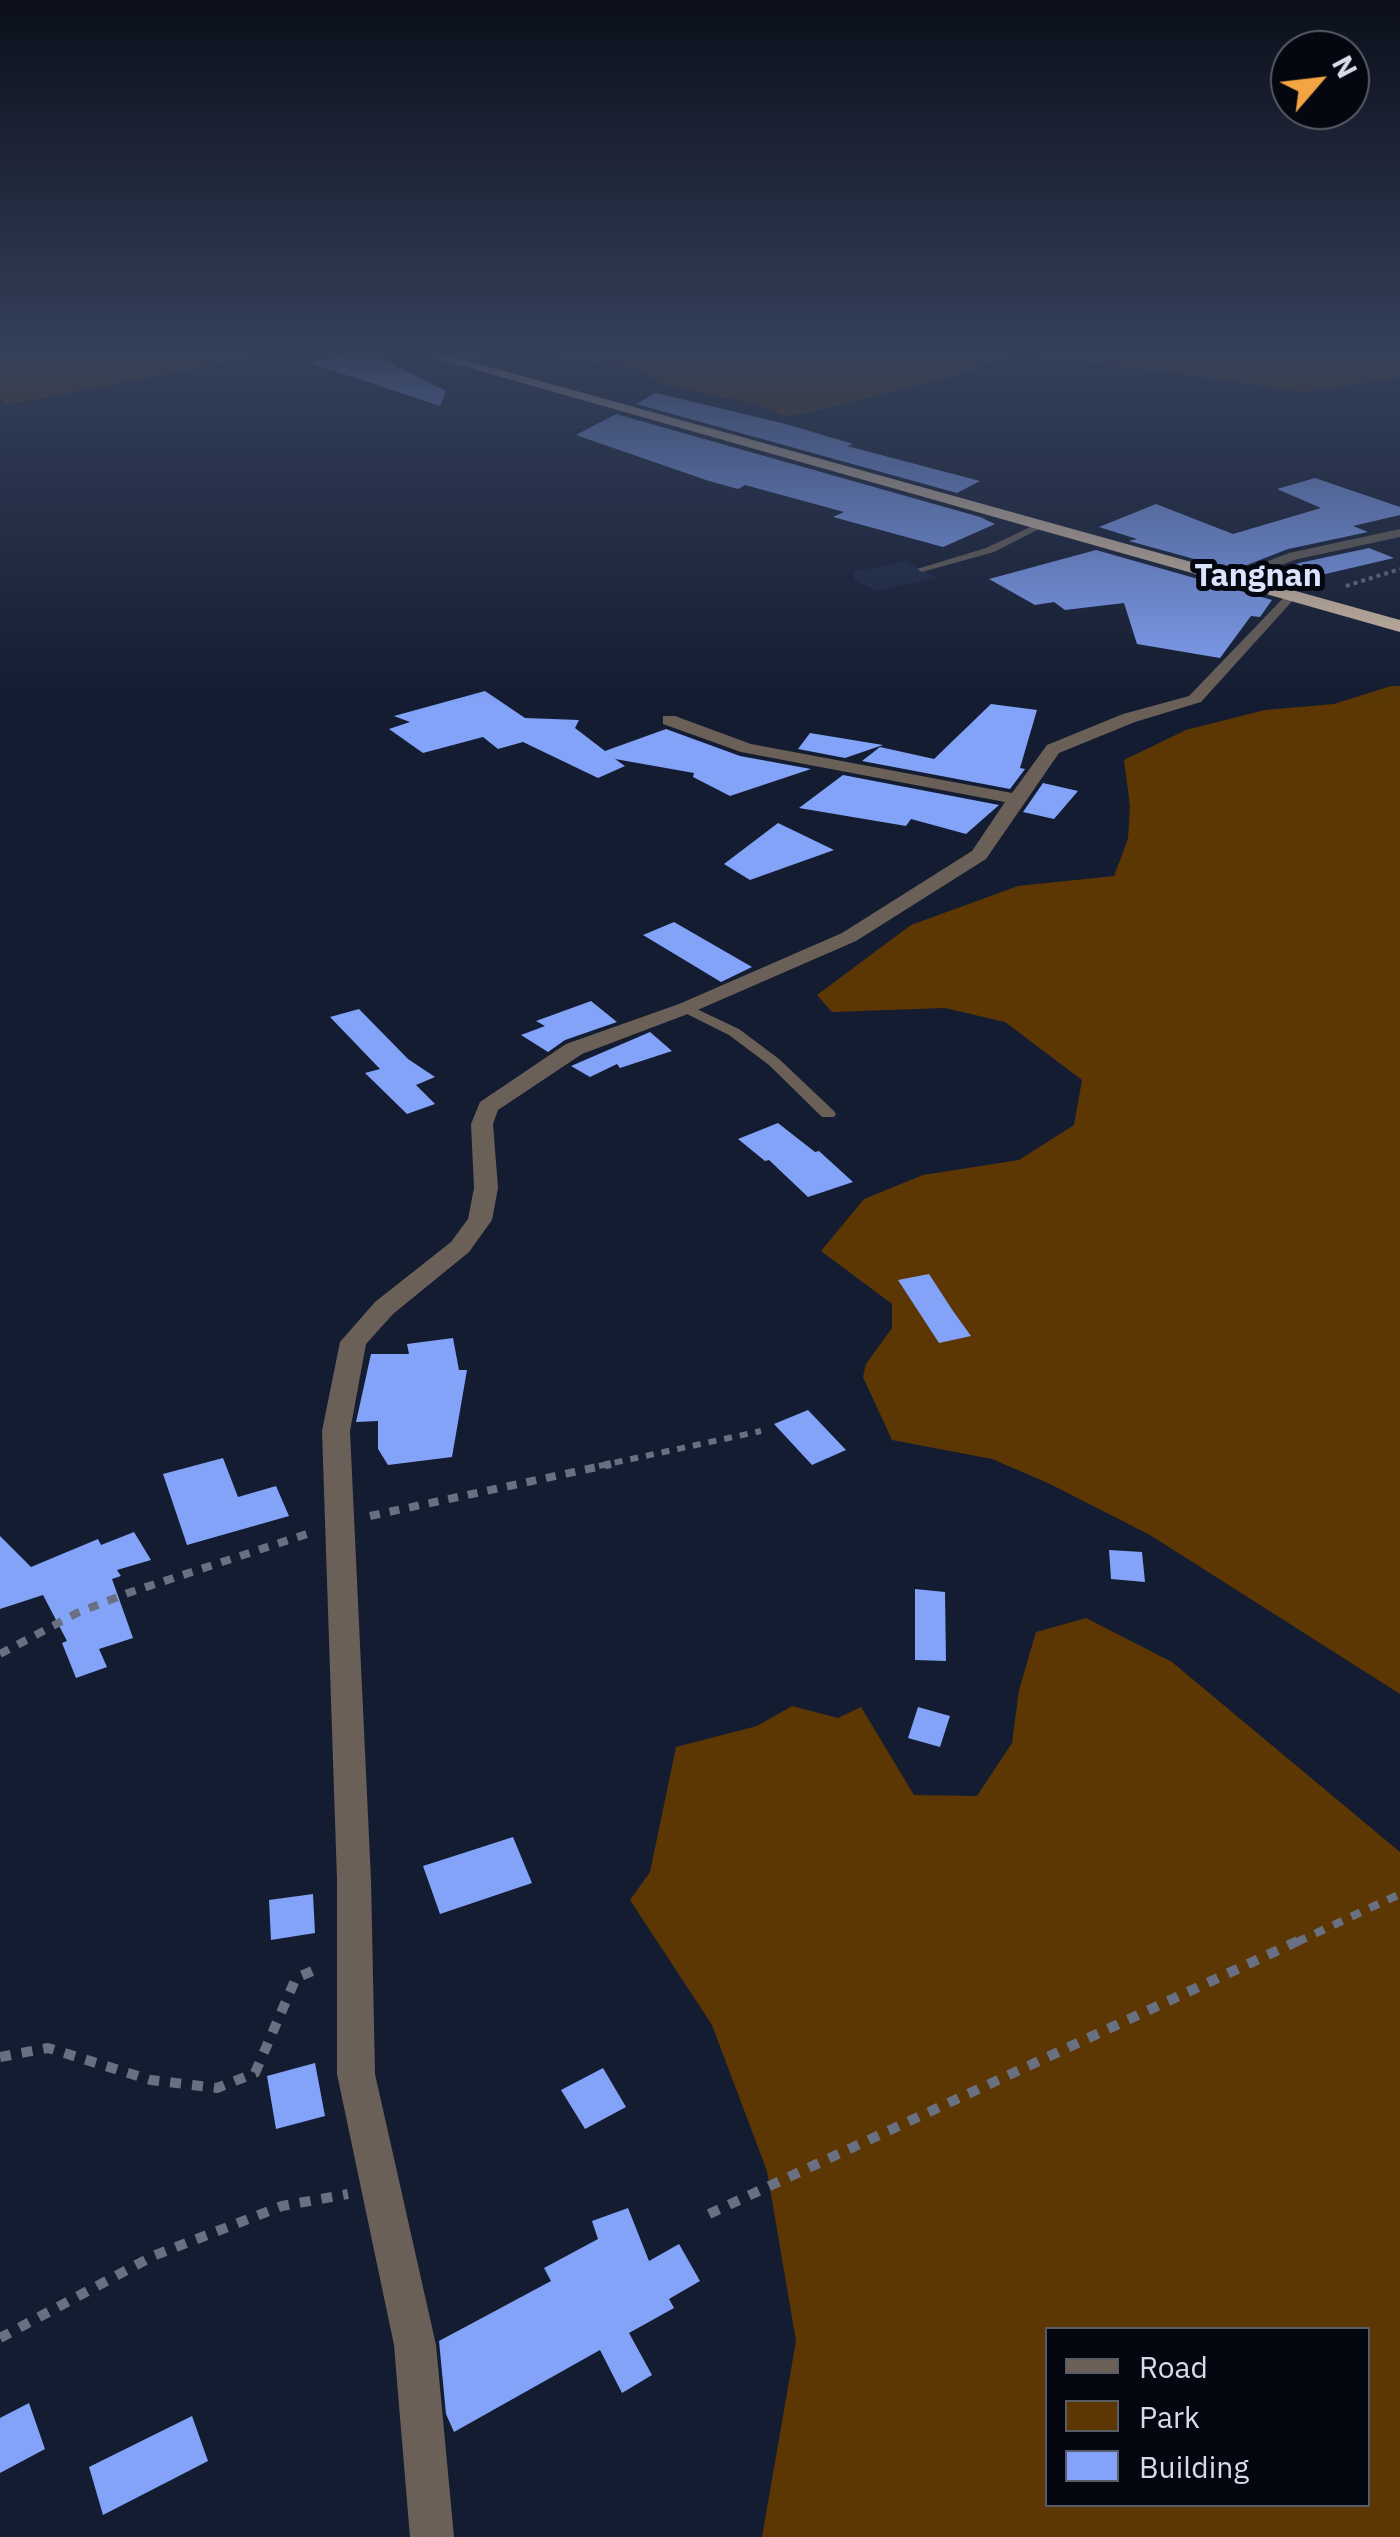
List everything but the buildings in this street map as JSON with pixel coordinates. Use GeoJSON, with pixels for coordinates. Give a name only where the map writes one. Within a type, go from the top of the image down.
{"type":"FeatureCollection","features":[{"type":"Feature","properties":{"kind":"highway"},"geometry":{"type":"LineString","coordinates":[[841,468],[1400,626]]}},
{"type":"Feature","properties":{"kind":"street"},"geometry":{"type":"LineString","coordinates":[[1231,578],[1294,556],[1400,533]]}},
{"type":"Feature","properties":{"kind":"street"},"geometry":{"type":"LineString","coordinates":[[432,2537],[415,2346],[356,2074],[336,1431],[352,1342],[384,1308],[460,1247],[480,1220],[486,1188],[482,1124],[488,1107],[574,1049],[686,1008],[849,937],[979,855],[1053,749],[1129,718],[1195,698],[1299,598]]}},
{"type":"Feature","properties":{"kind":"street"},"geometry":{"type":"LineString","coordinates":[[669,720],[747,748],[1018,798]]}},
{"type":"Feature","properties":{"kind":"lane"},"geometry":{"type":"LineString","coordinates":[[922,569],[990,550],[1044,524]]}},
{"type":"Feature","properties":{"kind":"lane"},"geometry":{"type":"LineString","coordinates":[[686,1008],[734,1032],[774,1062],[828,1114]]}},
{"type":"Feature","properties":{"kind":"path"},"geometry":{"type":"LineString","coordinates":[[1299,598],[1400,569]]}},
{"type":"Feature","properties":{"kind":"path"},"geometry":{"type":"LineString","coordinates":[[0,1654],[128,1592],[341,1522],[762,1431]]}},
{"type":"Feature","properties":{"kind":"path"},"geometry":{"type":"LineString","coordinates":[[709,2214],[1400,1894]]}},
{"type":"Feature","properties":{"kind":"path"},"geometry":{"type":"LineString","coordinates":[[0,2056],[48,2048],[150,2080],[217,2088],[255,2073],[296,1978],[355,1952]]}},
{"type":"Feature","properties":{"kind":"path"},"geometry":{"type":"LineString","coordinates":[[0,2338],[153,2256],[282,2206],[382,2188]]}},
{"type":"Feature","properties":{"kind":"shaded area"},"geometry":{"type":"Polygon","coordinates":[[[905,561],[937,578],[877,591],[855,580],[853,572],[905,561]]]}},
{"type":"Feature","properties":{"kind":"green space"},"geometry":{"type":"Polygon","coordinates":[[[1400,686],[1400,1694],[1150,1535],[1048,1483],[992,1459],[892,1440],[863,1377],[866,1364],[892,1328],[892,1304],[821,1251],[864,1199],[923,1175],[1019,1160],[1074,1125],[1082,1080],[1005,1022],[945,1008],[832,1012],[817,995],[911,925],[1018,886],[1114,876],[1128,839],[1130,806],[1124,760],[1186,730],[1265,710],[1334,704],[1400,686]]]}},
{"type":"Feature","properties":{"kind":"green space"},"geometry":{"type":"Polygon","coordinates":[[[1086,1618],[1172,1662],[1400,1852],[1400,2537],[762,2537],[796,2341],[767,2171],[712,2025],[630,1900],[650,1872],[676,1747],[757,1726],[792,1706],[838,1718],[861,1707],[914,1795],[977,1796],[1012,1743],[1019,1690],[1036,1632],[1086,1618]]]}},
{"type":"Feature","properties":{"kind":"district","name":"Tangnan"},"geometry":{"type":"Point","coordinates":[1258,577]}}]}
